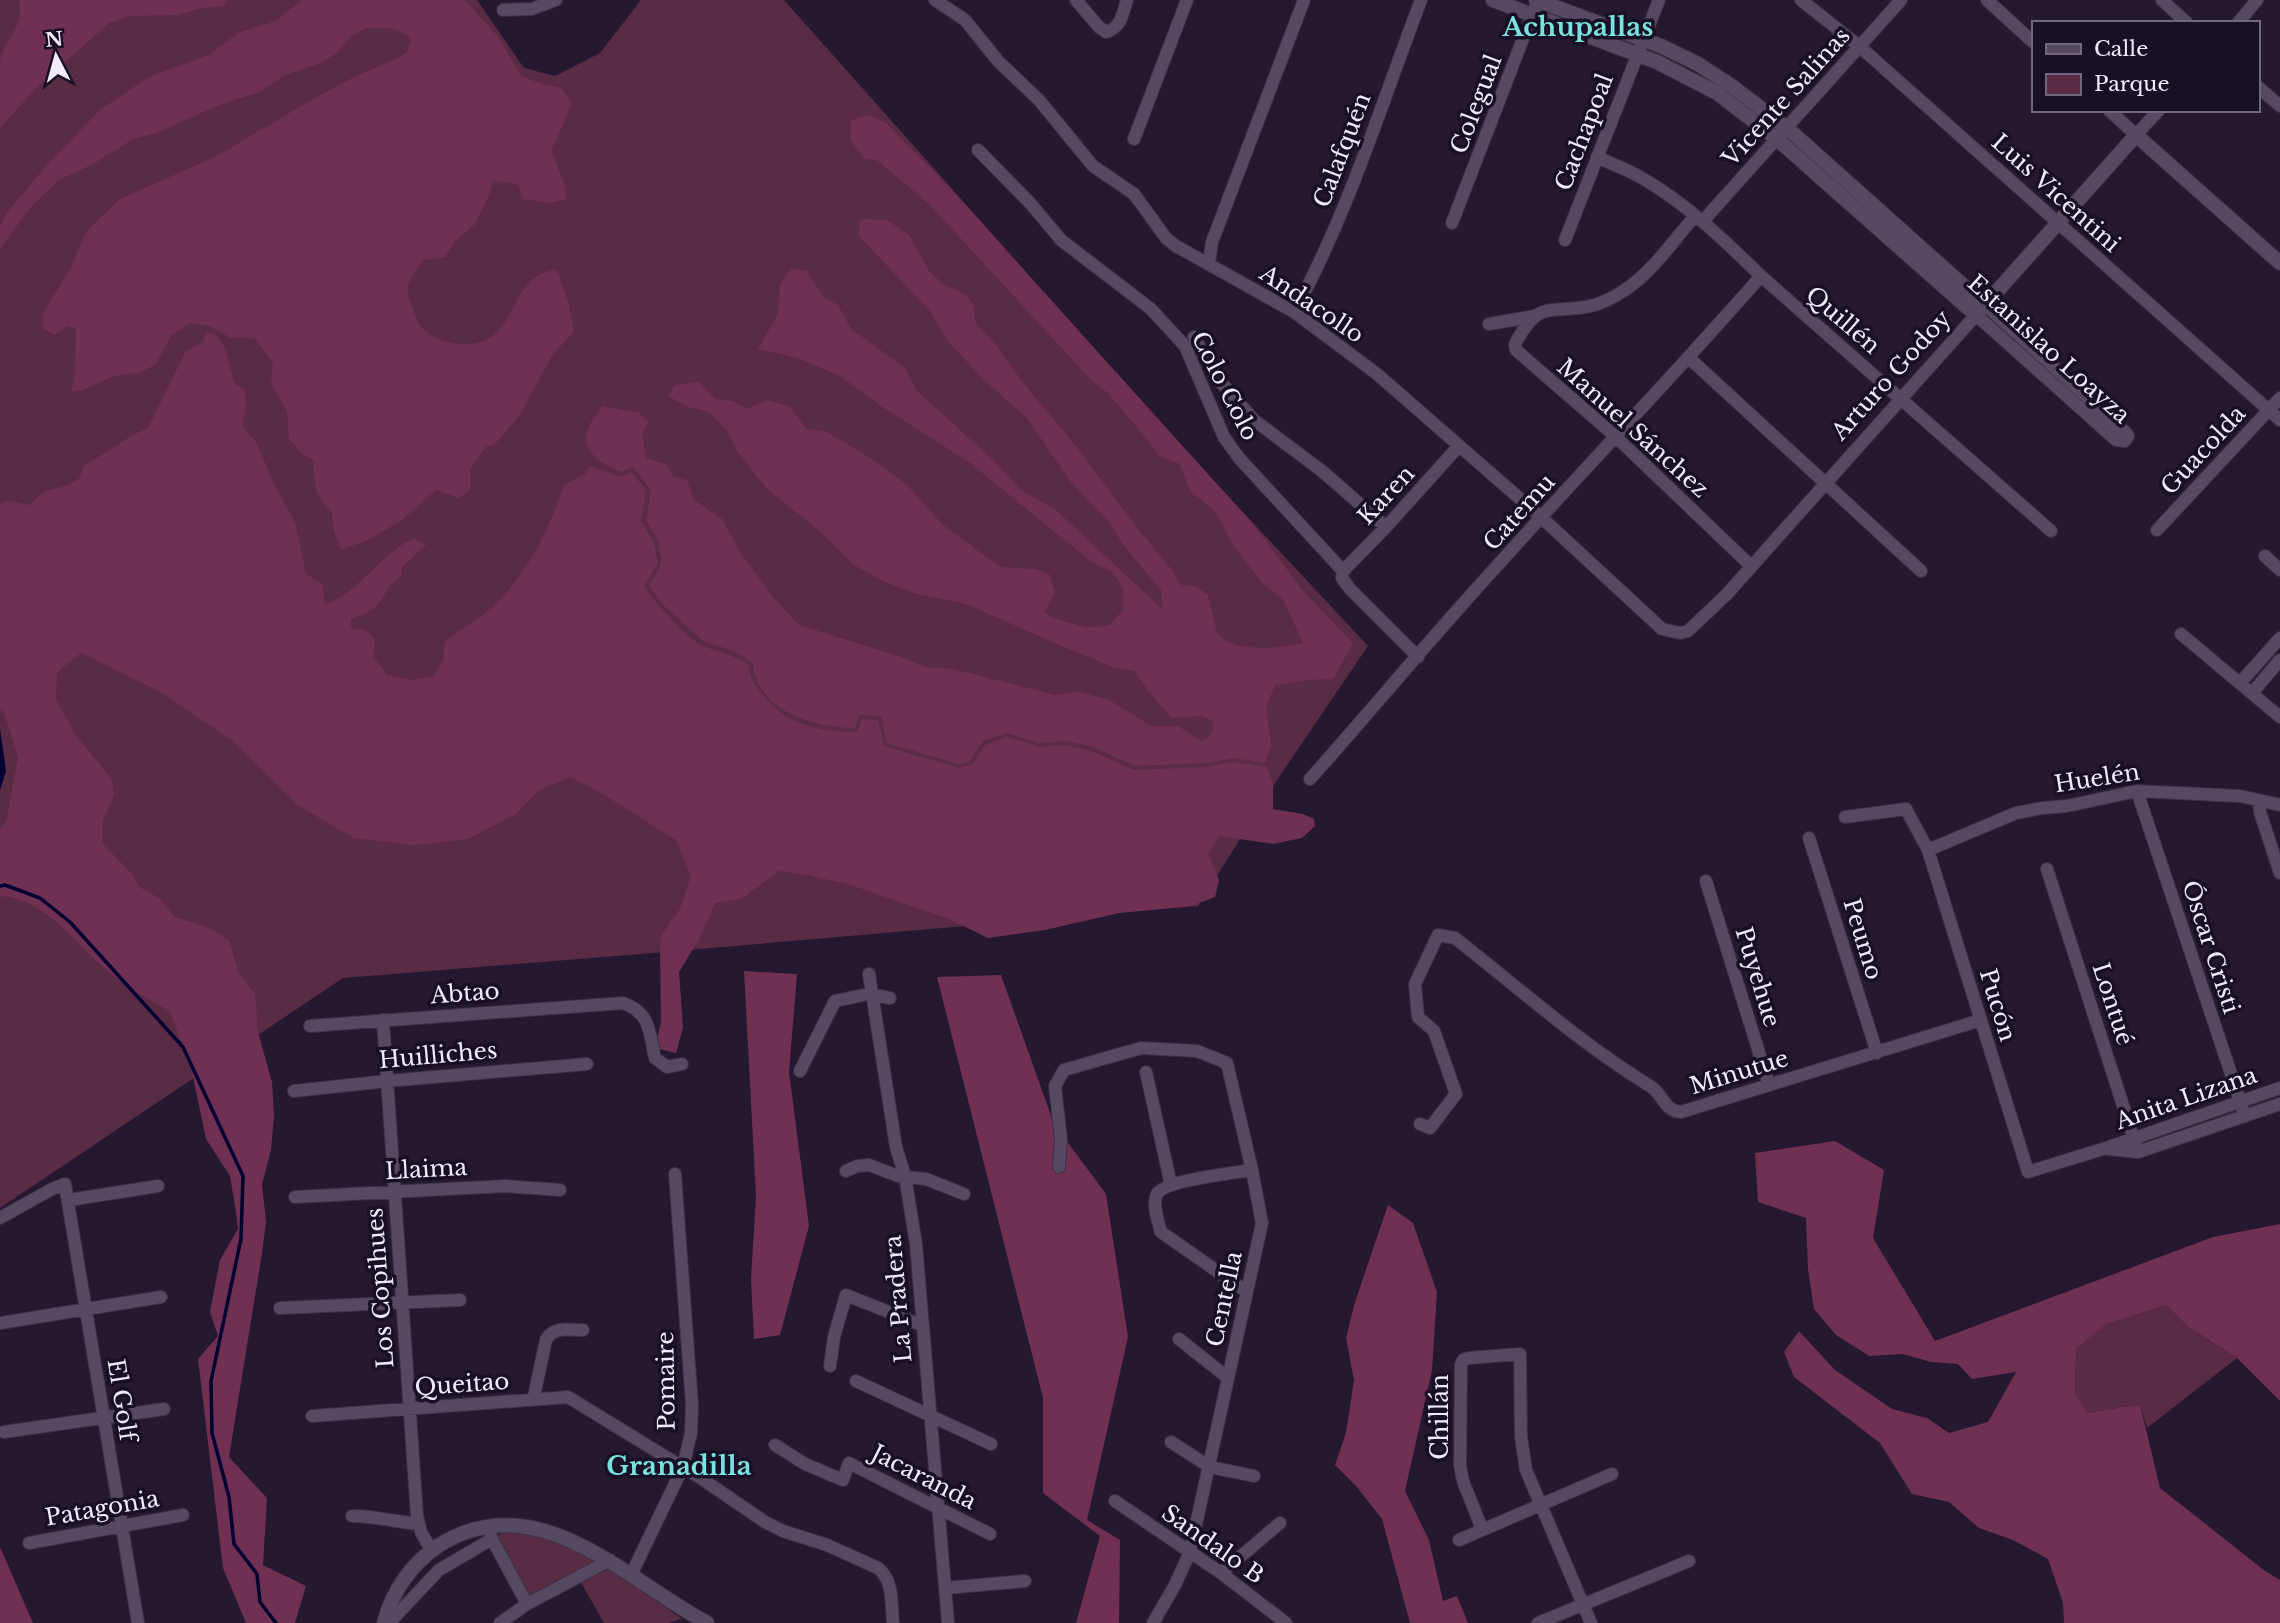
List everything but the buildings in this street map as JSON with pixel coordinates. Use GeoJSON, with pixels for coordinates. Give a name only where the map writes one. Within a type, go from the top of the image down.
{"type":"FeatureCollection","features":[{"type":"Feature","properties":{"kind":"street"},"geometry":{"type":"LineString","coordinates":[[503,10],[532,9],[556,0]]}},
{"type":"Feature","properties":{"kind":"street","name":"Andacollo"},"geometry":{"type":"LineString","coordinates":[[935,0],[965,20],[998,61],[1039,100],[1093,166],[1134,194],[1166,238],[1294,312],[1377,374],[1542,518],[1662,629],[1681,633]]}},
{"type":"Feature","properties":{"kind":"street"},"geometry":{"type":"LineString","coordinates":[[1076,0],[1106,32],[1115,29],[1127,0]]}},
{"type":"Feature","properties":{"kind":"street"},"geometry":{"type":"LineString","coordinates":[[1134,139],[1187,0]]}},
{"type":"Feature","properties":{"kind":"street"},"geometry":{"type":"LineString","coordinates":[[1209,263],[1212,242],[1304,0]]}},
{"type":"Feature","properties":{"kind":"street","name":"Calafquén"},"geometry":{"type":"LineString","coordinates":[[1294,312],[1317,270],[1337,222],[1421,0]]}},
{"type":"Feature","properties":{"kind":"street","name":"Estanislao Loayza"},"geometry":{"type":"LineString","coordinates":[[1493,0],[1536,4],[1642,39],[1715,75],[1980,310],[2126,433],[2126,441],[2116,440],[1980,310]]}},
{"type":"Feature","properties":{"kind":"street","name":"Cachapoal"},"geometry":{"type":"LineString","coordinates":[[1565,240],[1659,0]]}},
{"type":"Feature","properties":{"kind":"street","name":"Luis Vicentini"},"geometry":{"type":"LineString","coordinates":[[1801,0],[1859,46],[2280,420]]}},
{"type":"Feature","properties":{"kind":"street","name":"Vicente Salinas"},"geometry":{"type":"LineString","coordinates":[[1538,314],[1545,310],[1604,303],[1645,274],[1783,134],[1901,0]]}},
{"type":"Feature","properties":{"kind":"street"},"geometry":{"type":"LineString","coordinates":[[1987,0],[2032,41]]}},
{"type":"Feature","properties":{"kind":"street"},"geometry":{"type":"LineString","coordinates":[[2162,0],[2185,21]]}},
{"type":"Feature","properties":{"kind":"street"},"geometry":{"type":"LineString","coordinates":[[2240,21],[2257,0]]}},
{"type":"Feature","properties":{"kind":"street","name":"Estanislao Loayza"},"geometry":{"type":"LineString","coordinates":[[1536,4],[1676,71],[1783,134]]}},
{"type":"Feature","properties":{"kind":"street","name":"Colegual"},"geometry":{"type":"LineString","coordinates":[[1452,223],[1536,4]]}},
{"type":"Feature","properties":{"kind":"street"},"geometry":{"type":"LineString","coordinates":[[2259,88],[2280,106]]}},
{"type":"Feature","properties":{"kind":"street"},"geometry":{"type":"LineString","coordinates":[[2111,112],[2280,263]]}},
{"type":"Feature","properties":{"kind":"street","name":"Arturo Godoy"},"geometry":{"type":"LineString","coordinates":[[1681,633],[1688,631],[1726,595],[1824,482],[2157,112]]}},
{"type":"Feature","properties":{"kind":"street","name":"Colo Colo"},"geometry":{"type":"LineString","coordinates":[[978,150],[1021,193],[1061,240],[1151,309],[1175,333],[1185,345],[1224,437],[1239,458],[1343,570],[1342,578],[1350,589],[1418,657]]}},
{"type":"Feature","properties":{"kind":"street","name":"Quillén"},"geometry":{"type":"LineString","coordinates":[[1597,157],[1641,177],[1699,218],[1761,276],[2051,531]]}},
{"type":"Feature","properties":{"kind":"street","name":"Catemu"},"geometry":{"type":"LineString","coordinates":[[1310,779],[1761,276]]}},
{"type":"Feature","properties":{"kind":"street"},"geometry":{"type":"LineString","coordinates":[[1489,324],[1538,314]]}},
{"type":"Feature","properties":{"kind":"street","name":"Manuel Sánchez"},"geometry":{"type":"LineString","coordinates":[[1538,314],[1517,339],[1516,350],[1615,436],[1751,566]]}},
{"type":"Feature","properties":{"kind":"street","name":"Colo Colo"},"geometry":{"type":"LineString","coordinates":[[1195,337],[1218,379],[1254,419],[1322,471],[1387,527]]}},
{"type":"Feature","properties":{"kind":"street"},"geometry":{"type":"LineString","coordinates":[[1689,358],[1921,571]]}},
{"type":"Feature","properties":{"kind":"street","name":"Guacolda"},"geometry":{"type":"LineString","coordinates":[[2157,530],[2280,398]]}},
{"type":"Feature","properties":{"kind":"street","name":"Karen"},"geometry":{"type":"LineString","coordinates":[[1343,570],[1387,527],[1458,447]]}},
{"type":"Feature","properties":{"kind":"street"},"geometry":{"type":"LineString","coordinates":[[2265,556],[2280,570]]}},
{"type":"Feature","properties":{"kind":"street"},"geometry":{"type":"LineString","coordinates":[[2181,634],[2280,717]]}},
{"type":"Feature","properties":{"kind":"street"},"geometry":{"type":"LineString","coordinates":[[2240,683],[2280,638]]}},
{"type":"Feature","properties":{"kind":"street"},"geometry":{"type":"LineString","coordinates":[[2252,693],[2280,660]]}},
{"type":"Feature","properties":{"kind":"street","name":"Huelén"},"geometry":{"type":"LineString","coordinates":[[1928,850],[2016,813],[2067,806],[2137,791],[2240,796],[2280,805]]}},
{"type":"Feature","properties":{"kind":"street","name":"Óscar Cristi"},"geometry":{"type":"LineString","coordinates":[[2137,791],[2245,1116]]}},
{"type":"Feature","properties":{"kind":"street"},"geometry":{"type":"LineString","coordinates":[[2259,800],[2260,812],[2280,873]]}},
{"type":"Feature","properties":{"kind":"street","name":"Pucón"},"geometry":{"type":"LineString","coordinates":[[1844,817],[1906,809],[1928,850],[2028,1172]]}},
{"type":"Feature","properties":{"kind":"street","name":"Peumo"},"geometry":{"type":"LineString","coordinates":[[1809,838],[1877,1053]]}},
{"type":"Feature","properties":{"kind":"street","name":"Lontué"},"geometry":{"type":"LineString","coordinates":[[2047,869],[2138,1152]]}},
{"type":"Feature","properties":{"kind":"street","name":"Puyehue"},"geometry":{"type":"LineString","coordinates":[[1706,881],[1769,1085]]}},
{"type":"Feature","properties":{"kind":"street","name":"Minutue"},"geometry":{"type":"LineString","coordinates":[[1420,1124],[1430,1128],[1456,1094],[1434,1031],[1418,1017],[1415,984],[1438,934],[1455,938],[1597,1050],[1654,1088],[1667,1107],[1674,1112],[1981,1020]]}},
{"type":"Feature","properties":{"kind":"street","name":"La Pradera"},"geometry":{"type":"LineString","coordinates":[[869,974],[896,1147],[905,1176],[916,1244],[948,1623]]}},
{"type":"Feature","properties":{"kind":"street"},"geometry":{"type":"LineString","coordinates":[[800,1071],[835,1001],[871,995],[890,998]]}},
{"type":"Feature","properties":{"kind":"street","name":"Abtao"},"geometry":{"type":"LineString","coordinates":[[310,1026],[623,1003],[635,1007],[646,1017],[655,1058],[667,1067],[682,1064]]}},
{"type":"Feature","properties":{"kind":"street","name":"Los Copihues"},"geometry":{"type":"LineString","coordinates":[[383,1020],[401,1302],[419,1524],[432,1551]]}},
{"type":"Feature","properties":{"kind":"street","name":"Centella"},"geometry":{"type":"LineString","coordinates":[[1059,1167],[1060,1140],[1055,1086],[1064,1070],[1141,1048],[1197,1051],[1227,1063],[1262,1223],[1189,1552],[1175,1585],[1153,1623]]}},
{"type":"Feature","properties":{"kind":"street","name":"Huilliches"},"geometry":{"type":"LineString","coordinates":[[294,1091],[387,1080],[587,1064]]}},
{"type":"Feature","properties":{"kind":"street"},"geometry":{"type":"LineString","coordinates":[[1146,1072],[1171,1185]]}},
{"type":"Feature","properties":{"kind":"street","name":"Anita Lizana"},"geometry":{"type":"LineString","coordinates":[[2028,1172],[2280,1088]]}},
{"type":"Feature","properties":{"kind":"street","name":"Anita Lizana"},"geometry":{"type":"LineString","coordinates":[[2106,1148],[2138,1152],[2280,1104]]}},
{"type":"Feature","properties":{"kind":"street"},"geometry":{"type":"LineString","coordinates":[[846,1171],[869,1165],[892,1175],[926,1179],[964,1194]]}},
{"type":"Feature","properties":{"kind":"street"},"geometry":{"type":"LineString","coordinates":[[1247,1292],[1161,1232],[1155,1199],[1157,1193],[1171,1185],[1252,1170]]}},
{"type":"Feature","properties":{"kind":"street","name":"Pomaire"},"geometry":{"type":"LineString","coordinates":[[631,1575],[683,1468],[691,1433],[692,1405],[675,1174]]}},
{"type":"Feature","properties":{"kind":"street","name":"El Golf"},"geometry":{"type":"LineString","coordinates":[[0,1218],[65,1184],[138,1623]]}},
{"type":"Feature","properties":{"kind":"street"},"geometry":{"type":"LineString","coordinates":[[69,1200],[158,1186]]}},
{"type":"Feature","properties":{"kind":"street","name":"Llaima"},"geometry":{"type":"LineString","coordinates":[[295,1197],[505,1186],[560,1190]]}},
{"type":"Feature","properties":{"kind":"street"},"geometry":{"type":"LineString","coordinates":[[830,1366],[834,1337],[846,1295],[922,1325]]}},
{"type":"Feature","properties":{"kind":"street"},"geometry":{"type":"LineString","coordinates":[[0,1323],[161,1297]]}},
{"type":"Feature","properties":{"kind":"street"},"geometry":{"type":"LineString","coordinates":[[280,1308],[460,1300]]}},
{"type":"Feature","properties":{"kind":"street"},"geometry":{"type":"LineString","coordinates":[[532,1400],[549,1333],[555,1330],[583,1331]]}},
{"type":"Feature","properties":{"kind":"street"},"geometry":{"type":"LineString","coordinates":[[1179,1339],[1228,1378]]}},
{"type":"Feature","properties":{"kind":"street","name":"Chillán"},"geometry":{"type":"LineString","coordinates":[[1482,1529],[1463,1481],[1460,1465],[1461,1365],[1463,1360],[1469,1357],[1520,1354],[1522,1455],[1541,1505]]}},
{"type":"Feature","properties":{"kind":"street"},"geometry":{"type":"LineString","coordinates":[[856,1381],[991,1444]]}},
{"type":"Feature","properties":{"kind":"street","name":"Queitao"},"geometry":{"type":"LineString","coordinates":[[312,1416],[568,1397],[683,1468]]}},
{"type":"Feature","properties":{"kind":"street"},"geometry":{"type":"LineString","coordinates":[[4,1432],[164,1409]]}},
{"type":"Feature","properties":{"kind":"street"},"geometry":{"type":"LineString","coordinates":[[1171,1442],[1210,1467],[1254,1476]]}},
{"type":"Feature","properties":{"kind":"street","name":"Jacaranda"},"geometry":{"type":"LineString","coordinates":[[775,1445],[805,1464],[844,1480],[849,1463],[990,1534]]}},
{"type":"Feature","properties":{"kind":"street"},"geometry":{"type":"LineString","coordinates":[[683,1468],[765,1522],[878,1568],[889,1581],[893,1623]]}},
{"type":"Feature","properties":{"kind":"street"},"geometry":{"type":"LineString","coordinates":[[1459,1540],[1612,1474]]}},
{"type":"Feature","properties":{"kind":"street","name":"Sandalo B"},"geometry":{"type":"LineString","coordinates":[[1115,1501],[1221,1573],[1286,1623]]}},
{"type":"Feature","properties":{"kind":"street"},"geometry":{"type":"LineString","coordinates":[[1541,1505],[1591,1623]]}},
{"type":"Feature","properties":{"kind":"street","name":"Patagonia"},"geometry":{"type":"LineString","coordinates":[[29,1543],[183,1515]]}},
{"type":"Feature","properties":{"kind":"street"},"geometry":{"type":"LineString","coordinates":[[352,1516],[376,1516],[396,1522],[419,1524]]}},
{"type":"Feature","properties":{"kind":"street"},"geometry":{"type":"LineString","coordinates":[[1221,1573],[1280,1523]]}},
{"type":"Feature","properties":{"kind":"street"},"geometry":{"type":"LineString","coordinates":[[386,1623],[393,1598],[405,1579],[432,1551],[453,1537],[524,1526],[566,1538],[610,1560],[668,1601],[703,1621]]}},
{"type":"Feature","properties":{"kind":"street"},"geometry":{"type":"LineString","coordinates":[[491,1533],[527,1604]]}},
{"type":"Feature","properties":{"kind":"street"},"geometry":{"type":"LineString","coordinates":[[386,1623],[439,1570],[491,1533]]}},
{"type":"Feature","properties":{"kind":"street"},"geometry":{"type":"LineString","coordinates":[[500,1623],[527,1604],[610,1560]]}},
{"type":"Feature","properties":{"kind":"street"},"geometry":{"type":"LineString","coordinates":[[1538,1623],[1689,1560]]}},
{"type":"Feature","properties":{"kind":"street"},"geometry":{"type":"LineString","coordinates":[[945,1588],[1025,1581]]}},
{"type":"Feature","properties":{"kind":"street"},"geometry":{"type":"LineString","coordinates":[[683,1623],[703,1621]]}},
{"type":"Feature","properties":{"kind":"green space"},"geometry":{"type":"Polygon","coordinates":[[[0,0],[477,0],[524,68],[555,76],[600,53],[641,0],[784,0],[1172,436],[1368,646],[1277,780],[1198,906],[343,978],[0,1208],[0,0]]]}},
{"type":"Feature","properties":{"kind":"green space"},"geometry":{"type":"Polygon","coordinates":[[[2166,1305],[2187,1326],[2237,1358],[2147,1428],[2140,1404],[2086,1413],[2075,1393],[2076,1349],[2105,1324],[2166,1305]]]}},
{"type":"Feature","properties":{"kind":"green space"},"geometry":{"type":"Polygon","coordinates":[[[501,1532],[530,1532],[601,1561],[529,1599],[497,1539],[501,1532]]]}},
{"type":"Feature","properties":{"kind":"green space"},"geometry":{"type":"Polygon","coordinates":[[[606,1565],[682,1619],[668,1623],[604,1623],[579,1579],[606,1565]]]}},
{"type":"Feature","properties":{"kind":"shaded area"},"geometry":{"type":"Polygon","coordinates":[[[19,0],[227,0],[224,6],[202,8],[177,15],[130,16],[109,23],[36,88],[0,128],[0,62],[19,19],[19,0]]]}},
{"type":"Feature","properties":{"kind":"shaded area"},"geometry":{"type":"Polygon","coordinates":[[[302,0],[465,0],[499,38],[521,76],[561,88],[572,102],[551,149],[565,187],[566,199],[551,203],[523,199],[518,184],[493,181],[488,198],[474,225],[455,241],[445,257],[423,260],[411,277],[408,289],[416,319],[424,330],[446,342],[478,343],[491,337],[500,328],[531,281],[542,273],[557,270],[568,301],[574,332],[553,354],[519,416],[494,445],[487,446],[470,469],[471,489],[459,498],[436,490],[402,520],[370,539],[341,550],[334,531],[332,512],[321,499],[316,487],[313,459],[303,455],[289,439],[287,411],[271,384],[273,363],[254,338],[231,338],[208,325],[189,323],[171,336],[155,365],[138,373],[114,376],[83,390],[71,392],[75,375],[76,329],[68,326],[54,335],[43,328],[43,313],[70,270],[86,232],[120,199],[215,157],[313,99],[396,59],[407,52],[411,39],[401,31],[365,28],[350,37],[337,53],[321,63],[285,75],[260,92],[224,103],[156,133],[133,139],[93,164],[59,180],[30,208],[0,249],[0,226],[8,211],[100,110],[149,77],[209,55],[238,33],[276,21],[302,0]]]}},
{"type":"Feature","properties":{"kind":"shaded area"},"geometry":{"type":"Polygon","coordinates":[[[869,115],[887,124],[950,188],[1253,524],[1303,591],[1353,643],[1333,679],[1275,685],[1266,707],[1271,745],[1265,763],[1234,758],[1206,763],[1135,766],[1090,746],[1064,741],[1039,743],[1007,733],[983,741],[970,761],[959,764],[887,743],[881,716],[859,715],[855,728],[822,725],[790,714],[776,705],[757,680],[753,663],[734,651],[703,641],[663,605],[649,586],[662,563],[658,541],[646,520],[651,490],[633,467],[621,472],[591,453],[586,437],[594,417],[603,406],[639,413],[648,422],[642,435],[646,458],[667,465],[673,477],[687,480],[693,499],[722,519],[740,552],[774,598],[799,625],[925,667],[953,669],[1055,695],[1079,692],[1109,700],[1151,726],[1178,726],[1202,742],[1212,734],[1214,722],[1203,716],[1172,718],[1135,671],[1113,667],[966,604],[917,594],[883,581],[854,565],[822,533],[767,489],[736,449],[728,432],[709,412],[688,407],[668,396],[675,385],[699,382],[715,399],[733,401],[747,409],[767,400],[790,406],[806,429],[827,432],[875,461],[907,485],[943,525],[1000,567],[1036,569],[1049,574],[1055,592],[1045,612],[1051,617],[1087,628],[1110,625],[1123,610],[1123,588],[1112,572],[1089,560],[969,462],[884,408],[840,376],[798,358],[758,349],[778,314],[780,285],[791,269],[807,271],[824,298],[838,305],[851,329],[905,368],[916,390],[992,459],[1021,490],[1056,510],[1163,610],[1161,590],[1125,547],[1108,521],[1071,482],[1027,418],[982,378],[949,342],[929,310],[859,236],[860,219],[887,220],[909,235],[929,271],[944,285],[967,295],[973,304],[976,325],[992,340],[1024,384],[1076,446],[1181,585],[1197,587],[1208,595],[1217,633],[1231,643],[1248,647],[1277,647],[1303,643],[1283,599],[1262,583],[1233,545],[1216,512],[1190,491],[1180,464],[1159,456],[1108,393],[1093,382],[929,204],[877,160],[864,159],[851,140],[850,122],[869,115]]]}},
{"type":"Feature","properties":{"kind":"shaded area"},"geometry":{"type":"Polygon","coordinates":[[[206,332],[215,334],[224,346],[235,384],[245,390],[246,408],[242,426],[256,442],[276,488],[295,522],[306,574],[322,584],[325,605],[349,591],[402,545],[414,538],[426,545],[402,567],[401,576],[391,584],[378,605],[351,619],[351,628],[365,630],[375,639],[373,657],[387,675],[412,680],[434,676],[443,660],[445,642],[497,603],[529,562],[545,533],[564,485],[585,474],[590,466],[621,477],[632,472],[646,491],[641,521],[654,543],[658,563],[644,587],[672,620],[696,642],[749,665],[751,678],[760,691],[772,705],[793,720],[818,728],[857,732],[862,719],[878,720],[884,746],[959,768],[973,764],[985,745],[1007,737],[1039,747],[1063,745],[1089,750],[1134,770],[1206,767],[1234,762],[1267,767],[1273,785],[1273,809],[1303,814],[1314,819],[1315,826],[1302,838],[1273,844],[1219,836],[1208,854],[1219,880],[1215,897],[1191,906],[1119,913],[1045,930],[988,938],[949,919],[851,885],[779,871],[741,899],[715,903],[701,936],[679,972],[683,1028],[676,1053],[655,1048],[661,1022],[662,934],[680,909],[691,876],[676,840],[571,777],[539,790],[516,814],[468,839],[415,845],[354,838],[299,806],[233,741],[159,691],[81,653],[57,672],[56,700],[77,737],[112,779],[114,795],[103,820],[102,843],[131,873],[141,888],[159,898],[175,917],[210,928],[229,940],[238,971],[255,994],[258,1032],[272,1082],[274,1116],[271,1150],[262,1184],[266,1222],[262,1253],[229,1457],[267,1498],[263,1565],[306,1586],[295,1623],[246,1623],[223,1568],[198,1359],[218,1336],[210,1312],[220,1260],[238,1229],[230,1176],[206,1139],[192,1072],[170,1011],[113,975],[45,913],[16,899],[0,896],[0,829],[6,822],[18,758],[4,712],[0,710],[0,504],[8,501],[29,505],[45,491],[66,486],[79,479],[84,466],[148,428],[186,351],[203,342],[206,332]]]}},
{"type":"Feature","properties":{"kind":"shaded area"},"geometry":{"type":"Polygon","coordinates":[[[0,729],[6,771],[0,790],[0,729]]]}},
{"type":"Feature","properties":{"kind":"shaded area"},"geometry":{"type":"Polygon","coordinates":[[[744,971],[797,974],[789,1072],[809,1226],[780,1335],[754,1339],[751,1279],[756,1196],[744,971]]]}},
{"type":"Feature","properties":{"kind":"shaded area"},"geometry":{"type":"Polygon","coordinates":[[[1001,975],[1054,1124],[1106,1194],[1128,1337],[1087,1520],[1120,1540],[1119,1623],[1076,1623],[1100,1536],[1043,1493],[1043,1398],[937,977],[1001,975]]]}},
{"type":"Feature","properties":{"kind":"shaded area"},"geometry":{"type":"Polygon","coordinates":[[[1835,1141],[1884,1170],[1873,1238],[1935,1341],[2213,1237],[2280,1224],[2280,1401],[2237,1358],[2187,1326],[2166,1305],[2106,1324],[2076,1349],[2075,1393],[2087,1413],[2140,1404],[2160,1488],[2280,1580],[2280,1623],[2064,1623],[2063,1603],[2048,1559],[2013,1540],[1979,1528],[1949,1502],[1912,1494],[1880,1443],[1794,1377],[1784,1352],[1799,1331],[1835,1370],[1892,1409],[1927,1418],[1949,1433],[1988,1422],[2016,1372],[1972,1379],[1958,1364],[1931,1362],[1903,1354],[1869,1356],[1836,1335],[1814,1309],[1808,1269],[1806,1218],[1758,1202],[1755,1153],[1835,1141]]]}},
{"type":"Feature","properties":{"kind":"shaded area"},"geometry":{"type":"Polygon","coordinates":[[[1388,1205],[1413,1223],[1437,1292],[1432,1370],[1405,1491],[1429,1540],[1443,1601],[1457,1596],[1468,1623],[1410,1623],[1382,1519],[1335,1465],[1346,1433],[1354,1380],[1346,1338],[1355,1302],[1388,1205]]]}},
{"type":"Feature","properties":{"kind":"shaded area"},"geometry":{"type":"Polygon","coordinates":[[[0,1547],[33,1623],[0,1623],[0,1547]]]}},
{"type":"Feature","properties":{"kind":"waterway"},"geometry":{"type":"LineString","coordinates":[[0,886],[5,885],[40,898],[70,922],[183,1047],[243,1176],[241,1239],[211,1381],[212,1433],[229,1497],[234,1544],[257,1574],[260,1602],[276,1623]]}},
{"type":"Feature","properties":{"kind":"district","name":"Achupallas"},"geometry":{"type":"Point","coordinates":[1578,27]}},
{"type":"Feature","properties":{"kind":"district","name":"Granadilla"},"geometry":{"type":"Point","coordinates":[679,1466]}}]}
